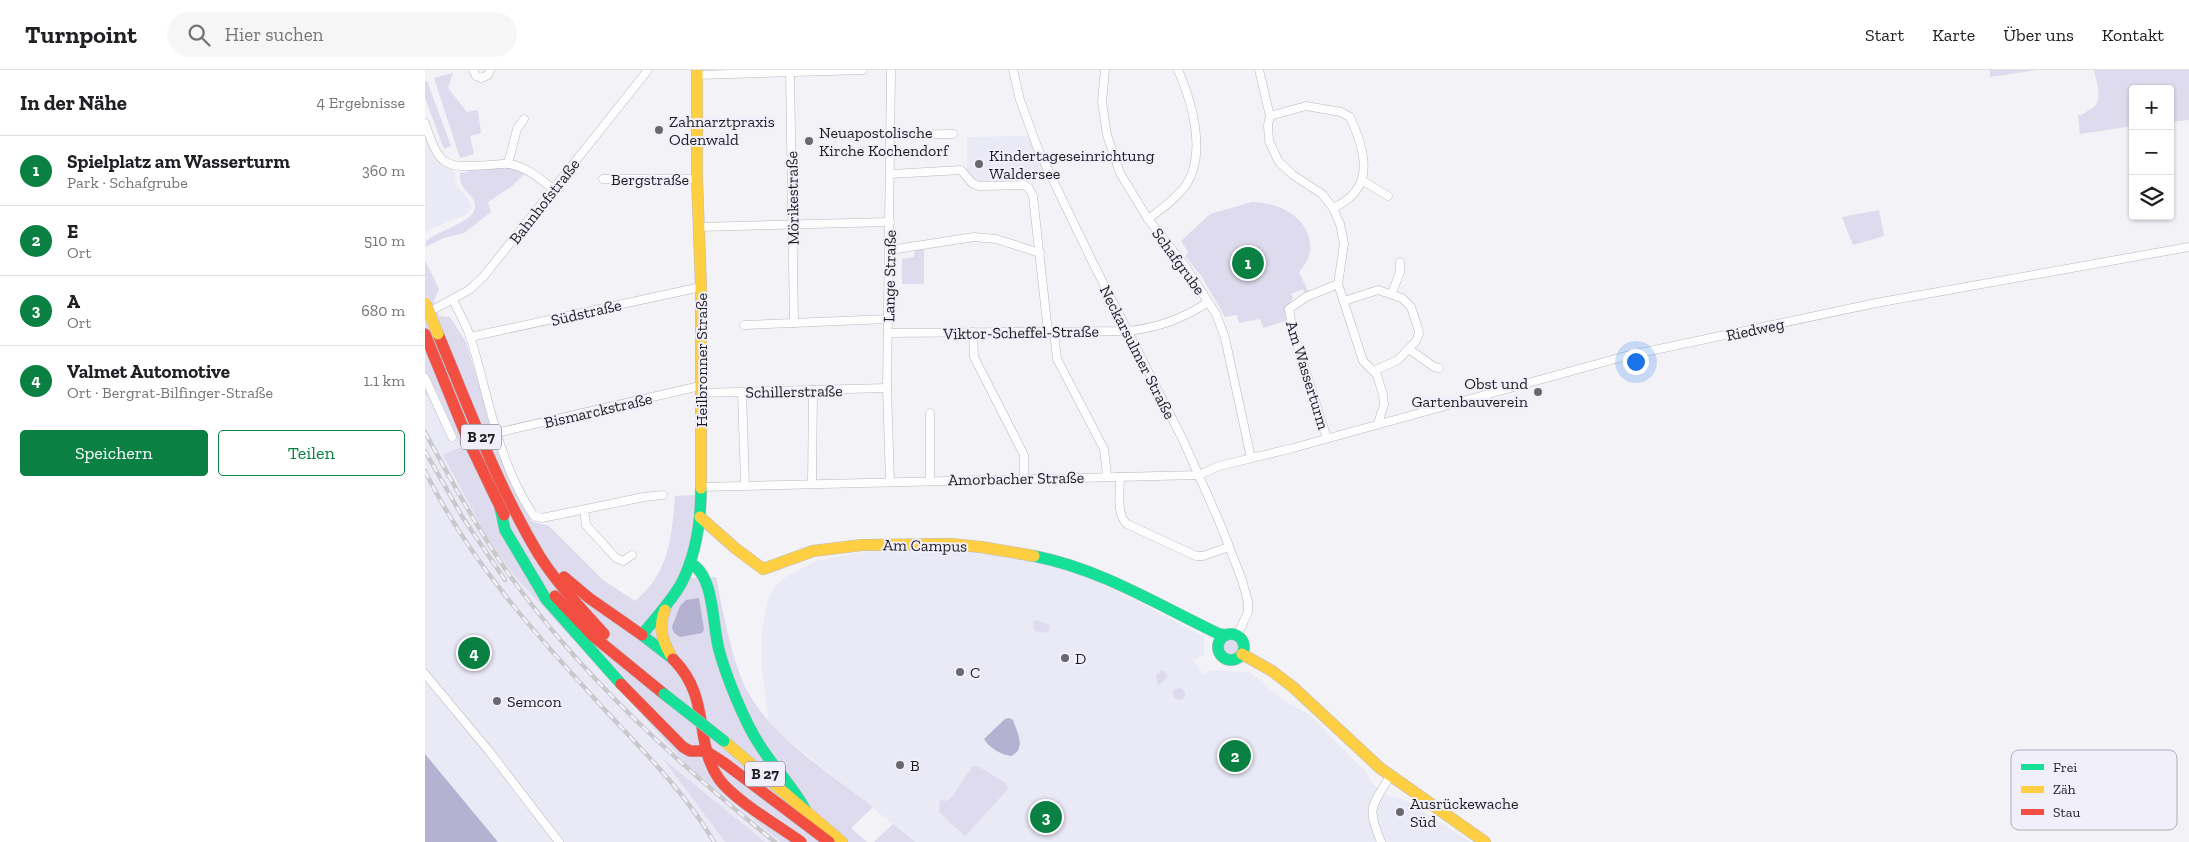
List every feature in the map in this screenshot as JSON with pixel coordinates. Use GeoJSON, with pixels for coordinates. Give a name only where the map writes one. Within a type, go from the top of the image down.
{"type":"FeatureCollection","features":[{"type":"Feature","properties":{"kind":"main road","name":"Heilbronner Straße"},"geometry":{"type":"LineString","coordinates":[[643,635],[674,594],[690,563],[700,517],[701,287],[697,179],[697,72]]}},
{"type":"Feature","properties":{"kind":"main road","name":"B 27"},"geometry":{"type":"LineString","coordinates":[[425,303],[499,479],[540,556],[567,592],[626,662]]}},
{"type":"Feature","properties":{"kind":"main road","name":"B 27"},"geometry":{"type":"LineString","coordinates":[[426,336],[468,440],[499,507],[537,570],[557,598],[583,626],[664,694],[724,741],[842,842]]}},
{"type":"Feature","properties":{"kind":"main road"},"geometry":{"type":"LineString","coordinates":[[499,507],[505,530],[547,600],[567,626],[675,740],[691,751],[706,751],[723,762],[829,842]]}},
{"type":"Feature","properties":{"kind":"main road","name":"Am Campus"},"geometry":{"type":"LineString","coordinates":[[700,517],[735,548],[763,569],[803,554],[843,547],[914,543],[959,544],[1022,552],[1077,568],[1124,586],[1160,606],[1219,634],[1232,635]]}},
{"type":"Feature","properties":{"kind":"main road"},"geometry":{"type":"LineString","coordinates":[[532,538],[558,571],[574,587],[671,657],[688,677],[694,689],[706,751],[714,773],[721,783],[729,791],[801,842]]}},
{"type":"Feature","properties":{"kind":"main road"},"geometry":{"type":"LineString","coordinates":[[690,563],[698,568],[707,580],[719,650],[744,715],[759,744],[796,792],[805,809]]}},
{"type":"Feature","properties":{"kind":"main road"},"geometry":{"type":"LineString","coordinates":[[671,657],[659,631],[660,618],[674,594]]}},
{"type":"Feature","properties":{"kind":"main road","name":"Am Campus"},"geometry":{"type":"LineString","coordinates":[[1160,606],[1217,645]]}},
{"type":"Feature","properties":{"kind":"main road"},"geometry":{"type":"LineString","coordinates":[[1232,635],[1244,645],[1243,654],[1234,660],[1227,660],[1219,654],[1217,645],[1232,635]]}},
{"type":"Feature","properties":{"kind":"main road"},"geometry":{"type":"LineString","coordinates":[[1243,654],[1272,671],[1294,688],[1368,758],[1390,776],[1485,842]]}},
{"type":"Feature","properties":{"kind":"street"},"geometry":{"type":"LineString","coordinates":[[473,70],[476,76],[481,78],[488,75],[489,70]]}},
{"type":"Feature","properties":{"kind":"street","name":"Bahnhofstraße"},"geometry":{"type":"LineString","coordinates":[[425,314],[469,290],[484,276],[648,70]]}},
{"type":"Feature","properties":{"kind":"street"},"geometry":{"type":"LineString","coordinates":[[697,72],[791,74],[863,70]]}},
{"type":"Feature","properties":{"kind":"street","name":"Lange Straße"},"geometry":{"type":"LineString","coordinates":[[890,481],[887,388],[891,70]]}},
{"type":"Feature","properties":{"kind":"street","name":"Neckarsulmer Straße"},"geometry":{"type":"LineString","coordinates":[[1013,70],[1020,100],[1039,149],[1199,475],[1229,547],[1248,602],[1247,612],[1232,635]]}},
{"type":"Feature","properties":{"kind":"street","name":"Schafgrube"},"geometry":{"type":"LineString","coordinates":[[1105,70],[1101,102],[1107,136],[1120,173],[1148,218],[1185,266],[1216,314],[1225,338],[1251,458]]}},
{"type":"Feature","properties":{"kind":"street"},"geometry":{"type":"LineString","coordinates":[[1148,218],[1171,201],[1186,185],[1196,154],[1193,113],[1179,70]]}},
{"type":"Feature","properties":{"kind":"street"},"geometry":{"type":"LineString","coordinates":[[1259,70],[1271,116],[1267,125],[1269,141],[1279,162],[1293,175],[1322,194],[1333,208],[1340,224],[1343,244],[1339,284],[1363,361],[1373,371],[1383,394],[1384,405],[1378,423]]}},
{"type":"Feature","properties":{"kind":"street","name":"Mörikestraße"},"geometry":{"type":"LineString","coordinates":[[791,74],[794,323]]}},
{"type":"Feature","properties":{"kind":"street"},"geometry":{"type":"LineString","coordinates":[[1271,116],[1306,106],[1347,114],[1355,127],[1364,164],[1363,180],[1354,195],[1344,203],[1333,208]]}},
{"type":"Feature","properties":{"kind":"street"},"geometry":{"type":"LineString","coordinates":[[509,164],[517,129],[524,119]]}},
{"type":"Feature","properties":{"kind":"street"},"geometry":{"type":"LineString","coordinates":[[425,123],[438,155],[449,165],[458,167],[509,164],[527,169],[553,189]]}},
{"type":"Feature","properties":{"kind":"street"},"geometry":{"type":"LineString","coordinates":[[891,134],[953,134]]}},
{"type":"Feature","properties":{"kind":"street"},"geometry":{"type":"LineString","coordinates":[[891,174],[961,170],[972,183],[979,186],[1024,185],[1029,188],[1033,196],[1051,332],[1057,359],[1104,449],[1107,476]]}},
{"type":"Feature","properties":{"kind":"street","name":"Bergstraße"},"geometry":{"type":"LineString","coordinates":[[603,179],[697,179]]}},
{"type":"Feature","properties":{"kind":"street"},"geometry":{"type":"LineString","coordinates":[[1363,180],[1388,196]]}},
{"type":"Feature","properties":{"kind":"street"},"geometry":{"type":"LineString","coordinates":[[699,227],[890,222]]}},
{"type":"Feature","properties":{"kind":"street"},"geometry":{"type":"LineString","coordinates":[[890,250],[974,237],[986,237],[1040,253]]}},
{"type":"Feature","properties":{"kind":"street","name":"Riedweg"},"geometry":{"type":"LineString","coordinates":[[1327,438],[1625,356],[1876,303],[2189,247]]}},
{"type":"Feature","properties":{"kind":"street"},"geometry":{"type":"LineString","coordinates":[[1392,293],[1400,272],[1400,262]]}},
{"type":"Feature","properties":{"kind":"street","name":"Am Wasserturm"},"geometry":{"type":"LineString","coordinates":[[1327,438],[1293,331],[1289,308],[1306,297],[1339,284]]}},
{"type":"Feature","properties":{"kind":"street","name":"Südstraße"},"geometry":{"type":"LineString","coordinates":[[470,337],[701,287]]}},
{"type":"Feature","properties":{"kind":"street"},"geometry":{"type":"LineString","coordinates":[[1344,301],[1378,290],[1392,293],[1408,302],[1418,328],[1419,334],[1416,341],[1398,360],[1373,371]]}},
{"type":"Feature","properties":{"kind":"street"},"geometry":{"type":"LineString","coordinates":[[453,300],[470,337],[496,433],[524,502],[534,516],[542,518],[644,497],[663,495]]}},
{"type":"Feature","properties":{"kind":"street","name":"Viktor-Scheffel-Straße"},"geometry":{"type":"LineString","coordinates":[[888,334],[1128,331],[1166,324],[1189,314],[1208,302]]}},
{"type":"Feature","properties":{"kind":"street"},"geometry":{"type":"LineString","coordinates":[[744,325],[888,319]]}},
{"type":"Feature","properties":{"kind":"street"},"geometry":{"type":"LineString","coordinates":[[973,332],[974,357],[1024,455],[1024,478]]}},
{"type":"Feature","properties":{"kind":"street"},"geometry":{"type":"LineString","coordinates":[[1409,349],[1434,367],[1439,368]]}},
{"type":"Feature","properties":{"kind":"street"},"geometry":{"type":"LineString","coordinates":[[425,378],[453,437]]}},
{"type":"Feature","properties":{"kind":"street","name":"Schillerstraße"},"geometry":{"type":"LineString","coordinates":[[700,390],[742,392],[887,388]]}},
{"type":"Feature","properties":{"kind":"street","name":"Bismarckstraße"},"geometry":{"type":"LineString","coordinates":[[496,433],[700,390]]}},
{"type":"Feature","properties":{"kind":"street"},"geometry":{"type":"LineString","coordinates":[[812,483],[813,390]]}},
{"type":"Feature","properties":{"kind":"street"},"geometry":{"type":"LineString","coordinates":[[742,392],[745,484]]}},
{"type":"Feature","properties":{"kind":"street"},"geometry":{"type":"LineString","coordinates":[[930,413],[930,480]]}},
{"type":"Feature","properties":{"kind":"street","name":"Amorbacher Straße"},"geometry":{"type":"LineString","coordinates":[[700,487],[745,484],[1199,475],[1219,466],[1327,438]]}},
{"type":"Feature","properties":{"kind":"street"},"geometry":{"type":"LineString","coordinates":[[1120,477],[1121,512],[1123,520],[1127,524],[1195,556],[1203,556],[1229,547]]}},
{"type":"Feature","properties":{"kind":"street"},"geometry":{"type":"LineString","coordinates":[[584,510],[587,525],[616,558],[623,561],[632,555]]}},
{"type":"Feature","properties":{"kind":"street"},"geometry":{"type":"LineString","coordinates":[[425,674],[495,758],[559,842]]}},
{"type":"Feature","properties":{"kind":"street"},"geometry":{"type":"LineString","coordinates":[[1381,842],[1372,818],[1372,808],[1375,799],[1390,776]]}},
{"type":"Feature","properties":{"kind":"shaded area"},"geometry":{"type":"Polygon","coordinates":[[[1990,70],[2037,70],[1990,77],[1990,70]]]}},
{"type":"Feature","properties":{"kind":"shaded area"},"geometry":{"type":"Polygon","coordinates":[[[2094,70],[2189,70],[2189,120],[2174,122],[2174,85],[2129,85],[2129,127],[2080,134],[2078,115],[2083,114],[2097,103],[2098,87],[2094,70]]]}},
{"type":"Feature","properties":{"kind":"shaded area"},"geometry":{"type":"Polygon","coordinates":[[[453,73],[448,88],[467,112],[478,110],[481,133],[470,136],[474,154],[460,158],[434,78],[453,73]]]}},
{"type":"Feature","properties":{"kind":"shaded area"},"geometry":{"type":"Polygon","coordinates":[[[425,81],[427,81],[451,146],[444,149],[425,98],[425,81]]]}},
{"type":"Feature","properties":{"kind":"shaded area"},"geometry":{"type":"Polygon","coordinates":[[[425,126],[434,156],[443,165],[454,170],[456,184],[470,202],[472,208],[465,215],[425,233],[425,126]]]}},
{"type":"Feature","properties":{"kind":"shaded area"},"geometry":{"type":"Polygon","coordinates":[[[1034,136],[1051,175],[1024,176],[1024,182],[971,181],[967,176],[967,137],[1034,136]]]}},
{"type":"Feature","properties":{"kind":"shaded area"},"geometry":{"type":"Polygon","coordinates":[[[509,166],[527,171],[512,186],[488,202],[491,212],[464,233],[444,238],[425,247],[426,241],[431,237],[464,221],[474,211],[474,202],[461,184],[460,173],[468,172],[467,168],[509,166]]]}},
{"type":"Feature","properties":{"kind":"shaded area"},"geometry":{"type":"Polygon","coordinates":[[[1252,202],[1273,205],[1292,214],[1306,230],[1310,251],[1309,257],[1299,272],[1308,291],[1305,294],[1303,289],[1291,294],[1293,298],[1285,310],[1286,321],[1263,328],[1260,319],[1239,323],[1237,315],[1225,317],[1202,277],[1185,256],[1188,252],[1181,241],[1210,214],[1252,202]]]}},
{"type":"Feature","properties":{"kind":"shaded area"},"geometry":{"type":"Polygon","coordinates":[[[1879,210],[1884,236],[1853,245],[1842,217],[1879,210]]]}},
{"type":"Feature","properties":{"kind":"shaded area"},"geometry":{"type":"Polygon","coordinates":[[[915,250],[924,250],[924,284],[902,284],[902,259],[914,257],[915,250]]]}},
{"type":"Feature","properties":{"kind":"shaded area"},"geometry":{"type":"Polygon","coordinates":[[[425,260],[439,289],[434,301],[439,316],[450,317],[466,342],[503,464],[531,521],[549,526],[603,580],[635,601],[655,579],[667,553],[675,496],[696,495],[690,546],[681,571],[693,578],[716,577],[733,655],[742,680],[752,699],[782,735],[818,766],[873,807],[851,828],[867,842],[781,842],[688,766],[514,575],[489,541],[443,455],[461,447],[437,392],[425,396],[425,260]]]}},
{"type":"Feature","properties":{"kind":"shaded area"},"geometry":{"type":"Polygon","coordinates":[[[437,392],[461,448],[443,455],[618,691],[688,766],[781,842],[765,842],[665,762],[725,842],[498,842],[425,754],[425,396],[437,392]]]}},
{"type":"Feature","properties":{"kind":"shaded area"},"geometry":{"type":"Polygon","coordinates":[[[898,548],[994,553],[1028,558],[1096,581],[1152,609],[1204,637],[1204,654],[1194,661],[1204,675],[1211,670],[1249,672],[1284,701],[1310,715],[1364,770],[1375,786],[1389,796],[1405,800],[1470,842],[915,842],[778,732],[769,721],[762,672],[762,629],[768,599],[775,586],[787,576],[816,561],[856,553],[898,548]]]}},
{"type":"Feature","properties":{"kind":"shaded area"},"geometry":{"type":"Polygon","coordinates":[[[699,598],[704,630],[702,633],[680,637],[674,633],[672,627],[680,606],[686,600],[699,598]]]}},
{"type":"Feature","properties":{"kind":"shaded area"},"geometry":{"type":"Polygon","coordinates":[[[1037,620],[1050,625],[1049,631],[1043,633],[1035,631],[1033,628],[1034,621],[1037,620]]]}},
{"type":"Feature","properties":{"kind":"shaded area"},"geometry":{"type":"Polygon","coordinates":[[[1231,639],[1237,641],[1239,647],[1237,653],[1231,655],[1225,653],[1223,647],[1225,641],[1231,639]]]}},
{"type":"Feature","properties":{"kind":"shaded area"},"geometry":{"type":"Polygon","coordinates":[[[1163,670],[1168,677],[1159,685],[1156,675],[1163,670]]]}},
{"type":"Feature","properties":{"kind":"shaded area"},"geometry":{"type":"Polygon","coordinates":[[[1177,688],[1181,688],[1185,694],[1181,700],[1177,700],[1173,696],[1173,692],[1177,688]]]}},
{"type":"Feature","properties":{"kind":"shaded area"},"geometry":{"type":"Polygon","coordinates":[[[1005,719],[1013,720],[1020,740],[1019,749],[1011,756],[996,750],[984,739],[1005,719]]]}},
{"type":"Feature","properties":{"kind":"shaded area"},"geometry":{"type":"Polygon","coordinates":[[[425,754],[498,842],[425,842],[425,754]]]}},
{"type":"Feature","properties":{"kind":"shaded area"},"geometry":{"type":"Polygon","coordinates":[[[663,759],[765,842],[725,842],[663,759]]]}},
{"type":"Feature","properties":{"kind":"shaded area"},"geometry":{"type":"Polygon","coordinates":[[[973,766],[979,767],[1006,783],[1008,789],[965,836],[939,812],[940,800],[946,801],[951,798],[973,766]]]}},
{"type":"Feature","properties":{"kind":"shaded area"},"geometry":{"type":"Polygon","coordinates":[[[893,824],[915,842],[874,842],[893,824]]]}},
{"type":"Feature","properties":{"kind":"railway"},"geometry":{"type":"LineString","coordinates":[[425,432],[465,504],[508,573],[567,648],[599,683],[667,749],[775,842]]}},
{"type":"Feature","properties":{"kind":"railway"},"geometry":{"type":"LineString","coordinates":[[425,451],[463,518],[505,580]]}},
{"type":"Feature","properties":{"kind":"railway"},"geometry":{"type":"LineString","coordinates":[[425,471],[462,536],[483,567],[554,654],[677,789],[714,842]]}},
{"type":"Feature","properties":{"kind":"traffic: fast"},"geometry":{"type":"LineString","coordinates":[[673,659],[642,635],[673,596],[687,571],[697,536],[701,488]]}},
{"type":"Feature","properties":{"kind":"traffic: fast"},"geometry":{"type":"LineString","coordinates":[[500,507],[505,530],[546,599],[621,684]]}},
{"type":"Feature","properties":{"kind":"traffic: fast"},"geometry":{"type":"LineString","coordinates":[[1034,556],[1059,562],[1106,579],[1219,634],[1226,635]]}},
{"type":"Feature","properties":{"kind":"traffic: fast"},"geometry":{"type":"LineString","coordinates":[[690,563],[698,569],[708,589],[722,661],[742,711],[759,744],[805,809]]}},
{"type":"Feature","properties":{"kind":"traffic: fast"},"geometry":{"type":"LineString","coordinates":[[1231,634],[1240,638],[1244,647],[1240,656],[1231,660],[1222,656],[1218,647],[1222,638],[1231,634]]}},
{"type":"Feature","properties":{"kind":"traffic: fast"},"geometry":{"type":"LineString","coordinates":[[664,694],[724,741]]}},
{"type":"Feature","properties":{"kind":"traffic: slow"},"geometry":{"type":"LineString","coordinates":[[697,70],[697,179],[701,287],[701,488]]}},
{"type":"Feature","properties":{"kind":"traffic: slow"},"geometry":{"type":"LineString","coordinates":[[425,303],[438,334]]}},
{"type":"Feature","properties":{"kind":"traffic: slow"},"geometry":{"type":"LineString","coordinates":[[700,517],[735,548],[763,569],[813,551],[862,545],[951,544],[1034,556]]}},
{"type":"Feature","properties":{"kind":"traffic: slow"},"geometry":{"type":"LineString","coordinates":[[665,610],[661,627],[670,654]]}},
{"type":"Feature","properties":{"kind":"traffic: slow"},"geometry":{"type":"LineString","coordinates":[[1242,654],[1272,671],[1294,688],[1380,768],[1485,842]]}},
{"type":"Feature","properties":{"kind":"traffic: slow"},"geometry":{"type":"LineString","coordinates":[[724,741],[842,842]]}},
{"type":"Feature","properties":{"kind":"traffic: jam"},"geometry":{"type":"LineString","coordinates":[[425,334],[468,440],[504,515]]}},
{"type":"Feature","properties":{"kind":"traffic: jam"},"geometry":{"type":"LineString","coordinates":[[438,334],[484,446],[524,528],[539,555],[554,576],[604,634]]}},
{"type":"Feature","properties":{"kind":"traffic: jam"},"geometry":{"type":"LineString","coordinates":[[564,577],[589,598],[642,635]]}},
{"type":"Feature","properties":{"kind":"traffic: jam"},"geometry":{"type":"LineString","coordinates":[[555,596],[593,636],[664,694]]}},
{"type":"Feature","properties":{"kind":"traffic: jam"},"geometry":{"type":"LineString","coordinates":[[673,659],[685,674],[693,689],[698,704],[706,750],[711,765],[719,779],[746,804],[801,842]]}},
{"type":"Feature","properties":{"kind":"traffic: jam"},"geometry":{"type":"LineString","coordinates":[[621,684],[683,747],[690,751],[706,751],[723,762],[829,842]]}},
{"type":"Feature","properties":{"kind":"place","name":"Zahnarztpraxis Odenwald"},"geometry":{"type":"Point","coordinates":[659,130]}},
{"type":"Feature","properties":{"kind":"place","name":"Neuapostolische Kirche Kochendorf"},"geometry":{"type":"Point","coordinates":[809,141]}},
{"type":"Feature","properties":{"kind":"place","name":"Kindertageseinrichtung Waldersee"},"geometry":{"type":"Point","coordinates":[979,164]}},
{"type":"Feature","properties":{"kind":"place","name":"Spielplatz am Wasserturm"},"geometry":{"type":"Point","coordinates":[1248,263]}},
{"type":"Feature","properties":{"kind":"place","name":"Obst und Gartenbauverein"},"geometry":{"type":"Point","coordinates":[1538,392]}},
{"type":"Feature","properties":{"kind":"place","name":"Valmet Automotive"},"geometry":{"type":"Point","coordinates":[474,653]}},
{"type":"Feature","properties":{"kind":"place","name":"D"},"geometry":{"type":"Point","coordinates":[1065,658]}},
{"type":"Feature","properties":{"kind":"place","name":"C"},"geometry":{"type":"Point","coordinates":[960,672]}},
{"type":"Feature","properties":{"kind":"place","name":"Semcon"},"geometry":{"type":"Point","coordinates":[497,701]}},
{"type":"Feature","properties":{"kind":"place","name":"E"},"geometry":{"type":"Point","coordinates":[1235,756]}},
{"type":"Feature","properties":{"kind":"place","name":"B"},"geometry":{"type":"Point","coordinates":[900,765]}},
{"type":"Feature","properties":{"kind":"place","name":"Ausrückewache Süd"},"geometry":{"type":"Point","coordinates":[1400,812]}},
{"type":"Feature","properties":{"kind":"place","name":"A"},"geometry":{"type":"Point","coordinates":[1046,817]}}]}
